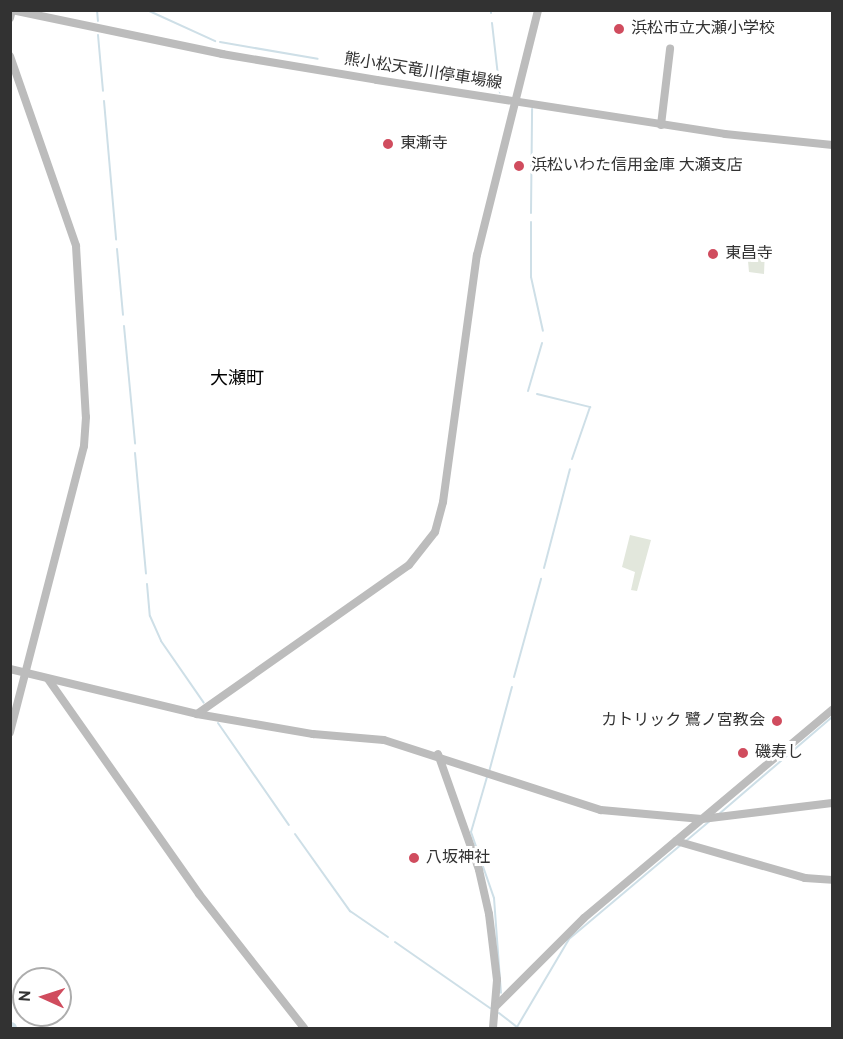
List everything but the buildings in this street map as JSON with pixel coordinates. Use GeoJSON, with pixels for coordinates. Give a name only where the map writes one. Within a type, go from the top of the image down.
{"type":"FeatureCollection","features":[{"type":"Feature","properties":{"kind":"street"},"geometry":{"type":"LineString","coordinates":[[10,18],[12,10]]}},
{"type":"Feature","properties":{"kind":"street","name":"熊小松天竜川停車場線"},"geometry":{"type":"LineString","coordinates":[[12,10],[222,54],[662,124],[832,145]]}},
{"type":"Feature","properties":{"kind":"street"},"geometry":{"type":"LineString","coordinates":[[197,714],[409,565],[435,532],[443,502],[477,255],[518,100],[538,10]]}},
{"type":"Feature","properties":{"kind":"street"},"geometry":{"type":"LineString","coordinates":[[662,124],[670,49]]}},
{"type":"Feature","properties":{"kind":"street"},"geometry":{"type":"LineString","coordinates":[[10,56],[76,246],[86,417],[84,446],[10,733]]}},
{"type":"Feature","properties":{"kind":"street"},"geometry":{"type":"LineString","coordinates":[[10,669],[197,714],[313,734],[384,740],[438,754],[602,810],[705,819],[832,803]]}},
{"type":"Feature","properties":{"kind":"street"},"geometry":{"type":"LineString","coordinates":[[48,679],[199,894],[304,1029]]}},
{"type":"Feature","properties":{"kind":"street"},"geometry":{"type":"LineString","coordinates":[[496,1006],[553,945],[680,843],[832,710]]}},
{"type":"Feature","properties":{"kind":"street"},"geometry":{"type":"LineString","coordinates":[[438,754],[478,870],[489,914],[496,957],[496,1006],[493,1029]]}},
{"type":"Feature","properties":{"kind":"street"},"geometry":{"type":"LineString","coordinates":[[680,843],[805,878],[832,880]]}},
{"type":"Feature","properties":{"kind":"shaded area"},"geometry":{"type":"Polygon","coordinates":[[[765,249],[764,274],[749,272],[747,250],[765,249]]]}},
{"type":"Feature","properties":{"kind":"shaded area"},"geometry":{"type":"Polygon","coordinates":[[[630,535],[651,540],[637,591],[631,590],[635,572],[622,567],[630,535]]]}},
{"type":"Feature","properties":{"kind":"waterway"},"geometry":{"type":"LineString","coordinates":[[97,10],[98,21]]}},
{"type":"Feature","properties":{"kind":"waterway"},"geometry":{"type":"LineString","coordinates":[[147,10],[215,41]]}},
{"type":"Feature","properties":{"kind":"waterway"},"geometry":{"type":"LineString","coordinates":[[492,23],[500,93]]}},
{"type":"Feature","properties":{"kind":"waterway"},"geometry":{"type":"LineString","coordinates":[[98,35],[103,91]]}},
{"type":"Feature","properties":{"kind":"waterway"},"geometry":{"type":"LineString","coordinates":[[220,42],[318,59]]}},
{"type":"Feature","properties":{"kind":"waterway"},"geometry":{"type":"LineString","coordinates":[[104,101],[116,239]]}},
{"type":"Feature","properties":{"kind":"waterway"},"geometry":{"type":"LineString","coordinates":[[531,213],[532,109]]}},
{"type":"Feature","properties":{"kind":"waterway"},"geometry":{"type":"LineString","coordinates":[[531,222],[531,277],[543,331]]}},
{"type":"Feature","properties":{"kind":"waterway"},"geometry":{"type":"LineString","coordinates":[[117,249],[123,315]]}},
{"type":"Feature","properties":{"kind":"waterway"},"geometry":{"type":"LineString","coordinates":[[124,326],[135,443]]}},
{"type":"Feature","properties":{"kind":"waterway"},"geometry":{"type":"LineString","coordinates":[[528,391],[542,343]]}},
{"type":"Feature","properties":{"kind":"waterway"},"geometry":{"type":"LineString","coordinates":[[537,394],[590,407],[572,459]]}},
{"type":"Feature","properties":{"kind":"waterway"},"geometry":{"type":"LineString","coordinates":[[135,453],[146,574]]}},
{"type":"Feature","properties":{"kind":"waterway"},"geometry":{"type":"LineString","coordinates":[[544,568],[570,469]]}},
{"type":"Feature","properties":{"kind":"waterway"},"geometry":{"type":"LineString","coordinates":[[514,677],[541,579]]}},
{"type":"Feature","properties":{"kind":"waterway"},"geometry":{"type":"LineString","coordinates":[[147,584],[150,616],[161,641],[204,703]]}},
{"type":"Feature","properties":{"kind":"waterway"},"geometry":{"type":"LineString","coordinates":[[489,772],[512,687]]}},
{"type":"Feature","properties":{"kind":"waterway"},"geometry":{"type":"LineString","coordinates":[[719,814],[832,717]]}},
{"type":"Feature","properties":{"kind":"waterway"},"geometry":{"type":"LineString","coordinates":[[218,723],[289,825]]}},
{"type":"Feature","properties":{"kind":"waterway"},"geometry":{"type":"LineString","coordinates":[[487,777],[471,832],[494,898],[501,993]]}},
{"type":"Feature","properties":{"kind":"waterway"},"geometry":{"type":"LineString","coordinates":[[686,841],[710,821]]}},
{"type":"Feature","properties":{"kind":"waterway"},"geometry":{"type":"LineString","coordinates":[[295,834],[350,911],[388,937]]}},
{"type":"Feature","properties":{"kind":"waterway"},"geometry":{"type":"LineString","coordinates":[[499,1013],[517,1027],[569,939],[682,844]]}},
{"type":"Feature","properties":{"kind":"waterway"},"geometry":{"type":"LineString","coordinates":[[395,942],[490,1008]]}},
{"type":"Feature","properties":{"kind":"place","name":"浜松市立大瀬小学校"},"geometry":{"type":"Point","coordinates":[619,29]}},
{"type":"Feature","properties":{"kind":"place","name":"東漸寺"},"geometry":{"type":"Point","coordinates":[388,144]}},
{"type":"Feature","properties":{"kind":"place","name":"浜松いわた信用金庫 大瀬支店"},"geometry":{"type":"Point","coordinates":[519,166]}},
{"type":"Feature","properties":{"kind":"place","name":"東昌寺"},"geometry":{"type":"Point","coordinates":[713,254]}},
{"type":"Feature","properties":{"kind":"place","name":"カトリック 鷺ノ宮教会"},"geometry":{"type":"Point","coordinates":[777,721]}},
{"type":"Feature","properties":{"kind":"place","name":"磯寿し"},"geometry":{"type":"Point","coordinates":[743,753]}},
{"type":"Feature","properties":{"kind":"place","name":"八坂神社"},"geometry":{"type":"Point","coordinates":[414,858]}},
{"type":"Feature","properties":{"kind":"district","name":"大瀬町"},"geometry":{"type":"Point","coordinates":[237,380]}}]}
